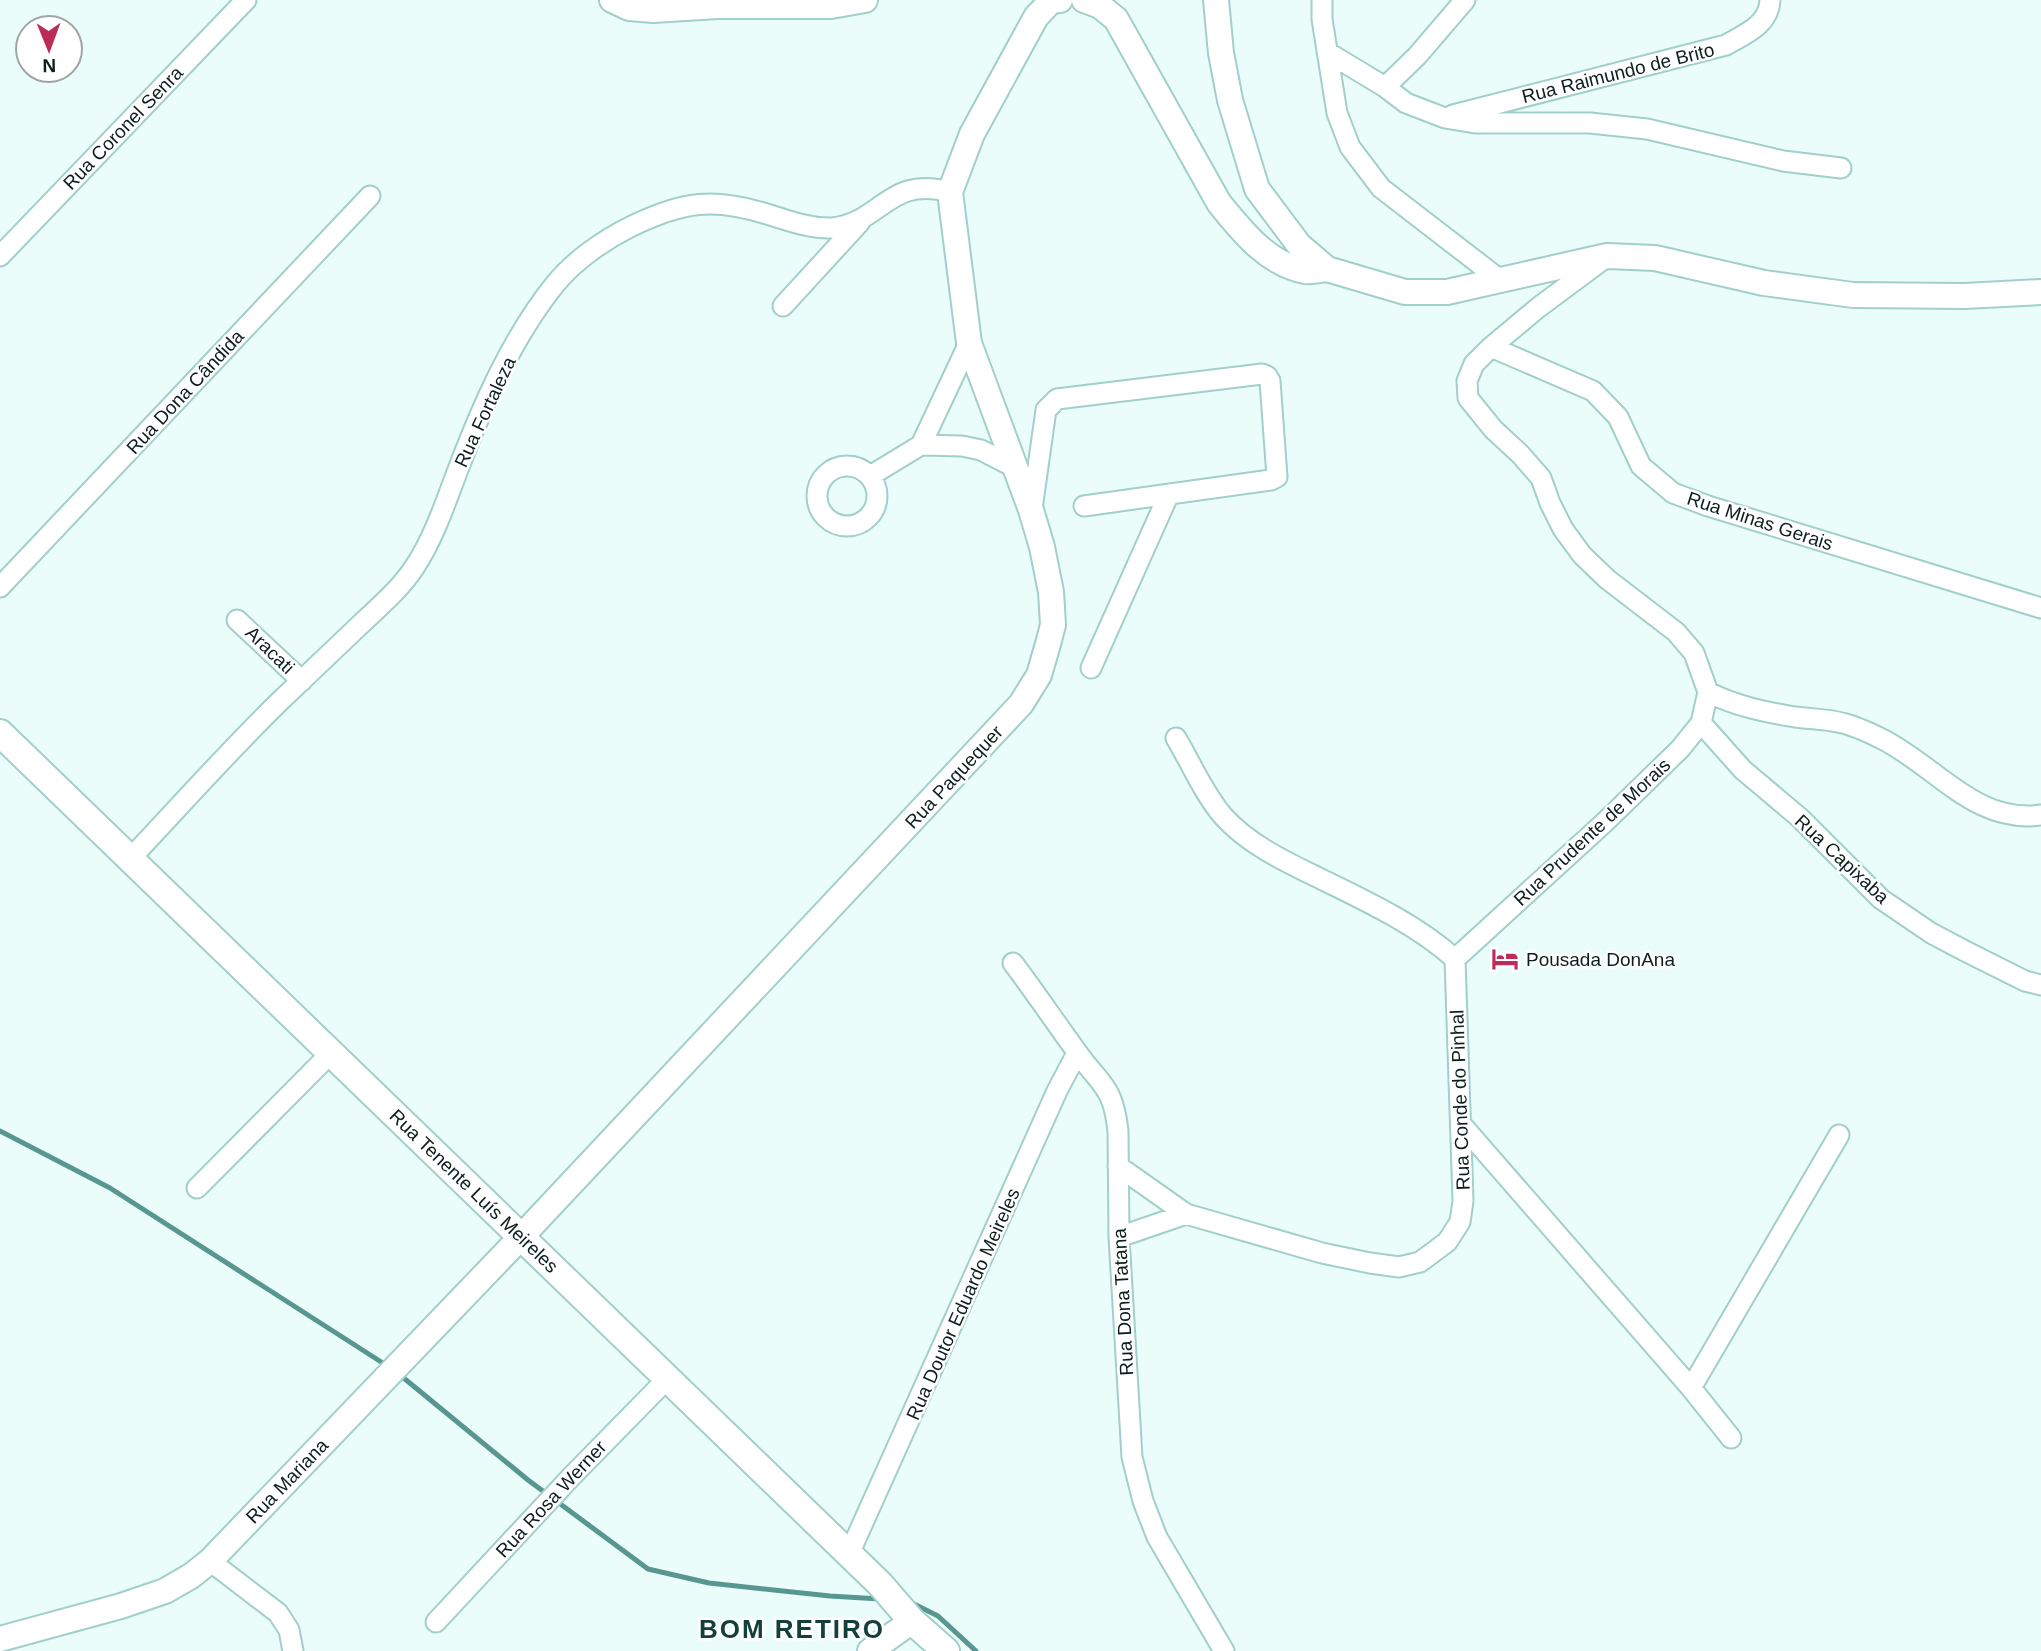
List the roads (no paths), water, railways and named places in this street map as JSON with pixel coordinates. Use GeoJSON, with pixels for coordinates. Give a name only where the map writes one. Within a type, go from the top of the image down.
{"type":"FeatureCollection","features":[{"type":"Feature","properties":{"kind":"main road","name":"Rua Tenente Luís Meireles"},"geometry":{"type":"LineString","coordinates":[[0,733],[668,1378],[946,1651]]}},
{"type":"Feature","properties":{"kind":"street","name":"Rua Coronel Senra"},"geometry":{"type":"LineString","coordinates":[[0,256],[246,0]]}},
{"type":"Feature","properties":{"kind":"street"},"geometry":{"type":"LineString","coordinates":[[612,0],[629,8],[653,10],[718,6],[831,6],[865,0]]}},
{"type":"Feature","properties":{"kind":"street"},"geometry":{"type":"LineString","coordinates":[[950,192],[972,134],[1036,17],[1051,1],[1060,0]]}},
{"type":"Feature","properties":{"kind":"street"},"geometry":{"type":"LineString","coordinates":[[1084,0],[1100,6],[1116,19],[1219,203],[1241,230],[1264,251],[1286,265],[1307,271],[1327,269],[1405,292],[1447,292],[1607,256],[1655,258],[1764,283],[1853,295],[1965,296],[2041,292]]}},
{"type":"Feature","properties":{"kind":"street"},"geometry":{"type":"LineString","coordinates":[[1216,0],[1221,53],[1230,100],[1257,189],[1299,245],[1327,269]]}},
{"type":"Feature","properties":{"kind":"street"},"geometry":{"type":"LineString","coordinates":[[1322,0],[1322,19],[1337,113],[1350,147],[1381,188],[1499,279]]}},
{"type":"Feature","properties":{"kind":"street"},"geometry":{"type":"LineString","coordinates":[[1385,87],[1417,56],[1465,0]]}},
{"type":"Feature","properties":{"kind":"street","name":"Rua Raimundo de Brito"},"geometry":{"type":"LineString","coordinates":[[1446,118],[1726,45],[1757,27],[1769,10],[1769,0]]}},
{"type":"Feature","properties":{"kind":"street"},"geometry":{"type":"LineString","coordinates":[[1327,52],[1406,103],[1446,118],[1475,123],[1590,124],[1647,129],[1769,158],[1841,168]]}},
{"type":"Feature","properties":{"kind":"street","name":"Rua Fortaleza"},"geometry":{"type":"LineString","coordinates":[[130,859],[302,681],[392,595],[414,568],[433,533],[475,428],[528,321],[558,280],[593,250],[630,227],[676,209],[704,202],[737,205],[815,227],[840,226],[865,216],[902,192],[921,188],[950,192]]}},
{"type":"Feature","properties":{"kind":"street","name":"Rua Paquequer"},"geometry":{"type":"LineString","coordinates":[[521,1237],[1021,704],[1039,674],[1053,625],[1051,593],[1031,510],[969,343],[950,192]]}},
{"type":"Feature","properties":{"kind":"street","name":"Rua Dona Cândida"},"geometry":{"type":"LineString","coordinates":[[0,587],[370,197]]}},
{"type":"Feature","properties":{"kind":"street"},"geometry":{"type":"LineString","coordinates":[[783,306],[865,216]]}},
{"type":"Feature","properties":{"kind":"street"},"geometry":{"type":"LineString","coordinates":[[1607,256],[1491,347],[1474,364],[1467,382],[1468,398],[1493,429],[1541,478],[1563,529],[1582,555],[1607,579],[1676,632],[1694,653],[1708,692],[1729,703],[1842,723],[1869,732],[1939,776],[1968,799],[1993,811],[2024,817],[2041,815]]}},
{"type":"Feature","properties":{"kind":"street"},"geometry":{"type":"LineString","coordinates":[[870,475],[921,444],[969,343]]}},
{"type":"Feature","properties":{"kind":"street","name":"Rua Minas Gerais"},"geometry":{"type":"LineString","coordinates":[[1491,347],[1593,391],[1618,417],[1641,466],[1673,493],[2041,608]]}},
{"type":"Feature","properties":{"kind":"street"},"geometry":{"type":"LineString","coordinates":[[1031,510],[1046,410],[1057,399],[1262,374],[1267,376],[1270,382],[1277,477],[1168,496],[1084,506]]}},
{"type":"Feature","properties":{"kind":"street"},"geometry":{"type":"LineString","coordinates":[[921,444],[981,450],[1014,467]]}},
{"type":"Feature","properties":{"kind":"street"},"geometry":{"type":"LineString","coordinates":[[1091,668],[1168,496]]}},
{"type":"Feature","properties":{"kind":"street","name":"Aracati"},"geometry":{"type":"LineString","coordinates":[[237,620],[302,681]]}},
{"type":"Feature","properties":{"kind":"street","name":"Rua Prudente de Morais"},"geometry":{"type":"LineString","coordinates":[[1455,959],[1605,822],[1680,749],[1701,723],[1708,692]]}},
{"type":"Feature","properties":{"kind":"street","name":"Rua Capixaba"},"geometry":{"type":"LineString","coordinates":[[1701,723],[1743,770],[1800,818],[1881,899],[1931,933],[2025,981],[2041,985]]}},
{"type":"Feature","properties":{"kind":"street"},"geometry":{"type":"LineString","coordinates":[[1176,738],[1223,816],[1249,839],[1282,860],[1437,943],[1455,959]]}},
{"type":"Feature","properties":{"kind":"street","name":"Rua Conde do Pinhal"},"geometry":{"type":"LineString","coordinates":[[1118,1166],[1186,1214],[1370,1264],[1398,1267],[1420,1262],[1447,1242],[1460,1222],[1463,1188],[1455,959]]}},
{"type":"Feature","properties":{"kind":"street","name":"Rua Dona Tatana"},"geometry":{"type":"LineString","coordinates":[[1013,963],[1055,1017],[1077,1053],[1106,1086],[1115,1107],[1118,1132],[1119,1237],[1130,1432],[1135,1468],[1143,1501],[1157,1537],[1224,1651]]}},
{"type":"Feature","properties":{"kind":"street"},"geometry":{"type":"LineString","coordinates":[[197,1188],[331,1053]]}},
{"type":"Feature","properties":{"kind":"street","name":"Rua Doutor Eduardo Meireles"},"geometry":{"type":"LineString","coordinates":[[849,1554],[1057,1091],[1077,1053]]}},
{"type":"Feature","properties":{"kind":"street"},"geometry":{"type":"LineString","coordinates":[[1461,1124],[1691,1388],[1731,1438]]}},
{"type":"Feature","properties":{"kind":"street"},"geometry":{"type":"LineString","coordinates":[[1691,1388],[1839,1135]]}},
{"type":"Feature","properties":{"kind":"street"},"geometry":{"type":"LineString","coordinates":[[1119,1237],[1186,1214]]}},
{"type":"Feature","properties":{"kind":"street","name":"Rua Mariana"},"geometry":{"type":"LineString","coordinates":[[0,1639],[121,1606],[165,1591],[191,1576],[209,1561],[521,1237]]}},
{"type":"Feature","properties":{"kind":"street","name":"Rua Rosa Werner"},"geometry":{"type":"LineString","coordinates":[[436,1622],[570,1478],[668,1378]]}},
{"type":"Feature","properties":{"kind":"street"},"geometry":{"type":"LineString","coordinates":[[209,1561],[278,1613],[289,1630],[293,1651]]}},
{"type":"Feature","properties":{"kind":"street"},"geometry":{"type":"LineString","coordinates":[[870,1651],[907,1615]]}},
{"type":"Feature","properties":{"kind":"waterway"},"geometry":{"type":"LineString","coordinates":[[0,1131],[110,1188],[389,1367]]}},
{"type":"Feature","properties":{"kind":"waterway"},"geometry":{"type":"LineString","coordinates":[[400,1375],[528,1480],[648,1569],[709,1583],[880,1599]]}},
{"type":"Feature","properties":{"kind":"waterway"},"geometry":{"type":"LineString","coordinates":[[908,1601],[938,1616],[976,1651]]}},
{"type":"Feature","properties":{"kind":"place","name":"Pousada DonAna"},"geometry":{"type":"Point","coordinates":[1505,959]}},
{"type":"Feature","properties":{"kind":"district","name":"BOM RETIRO"},"geometry":{"type":"Point","coordinates":[792,1629]}}]}
